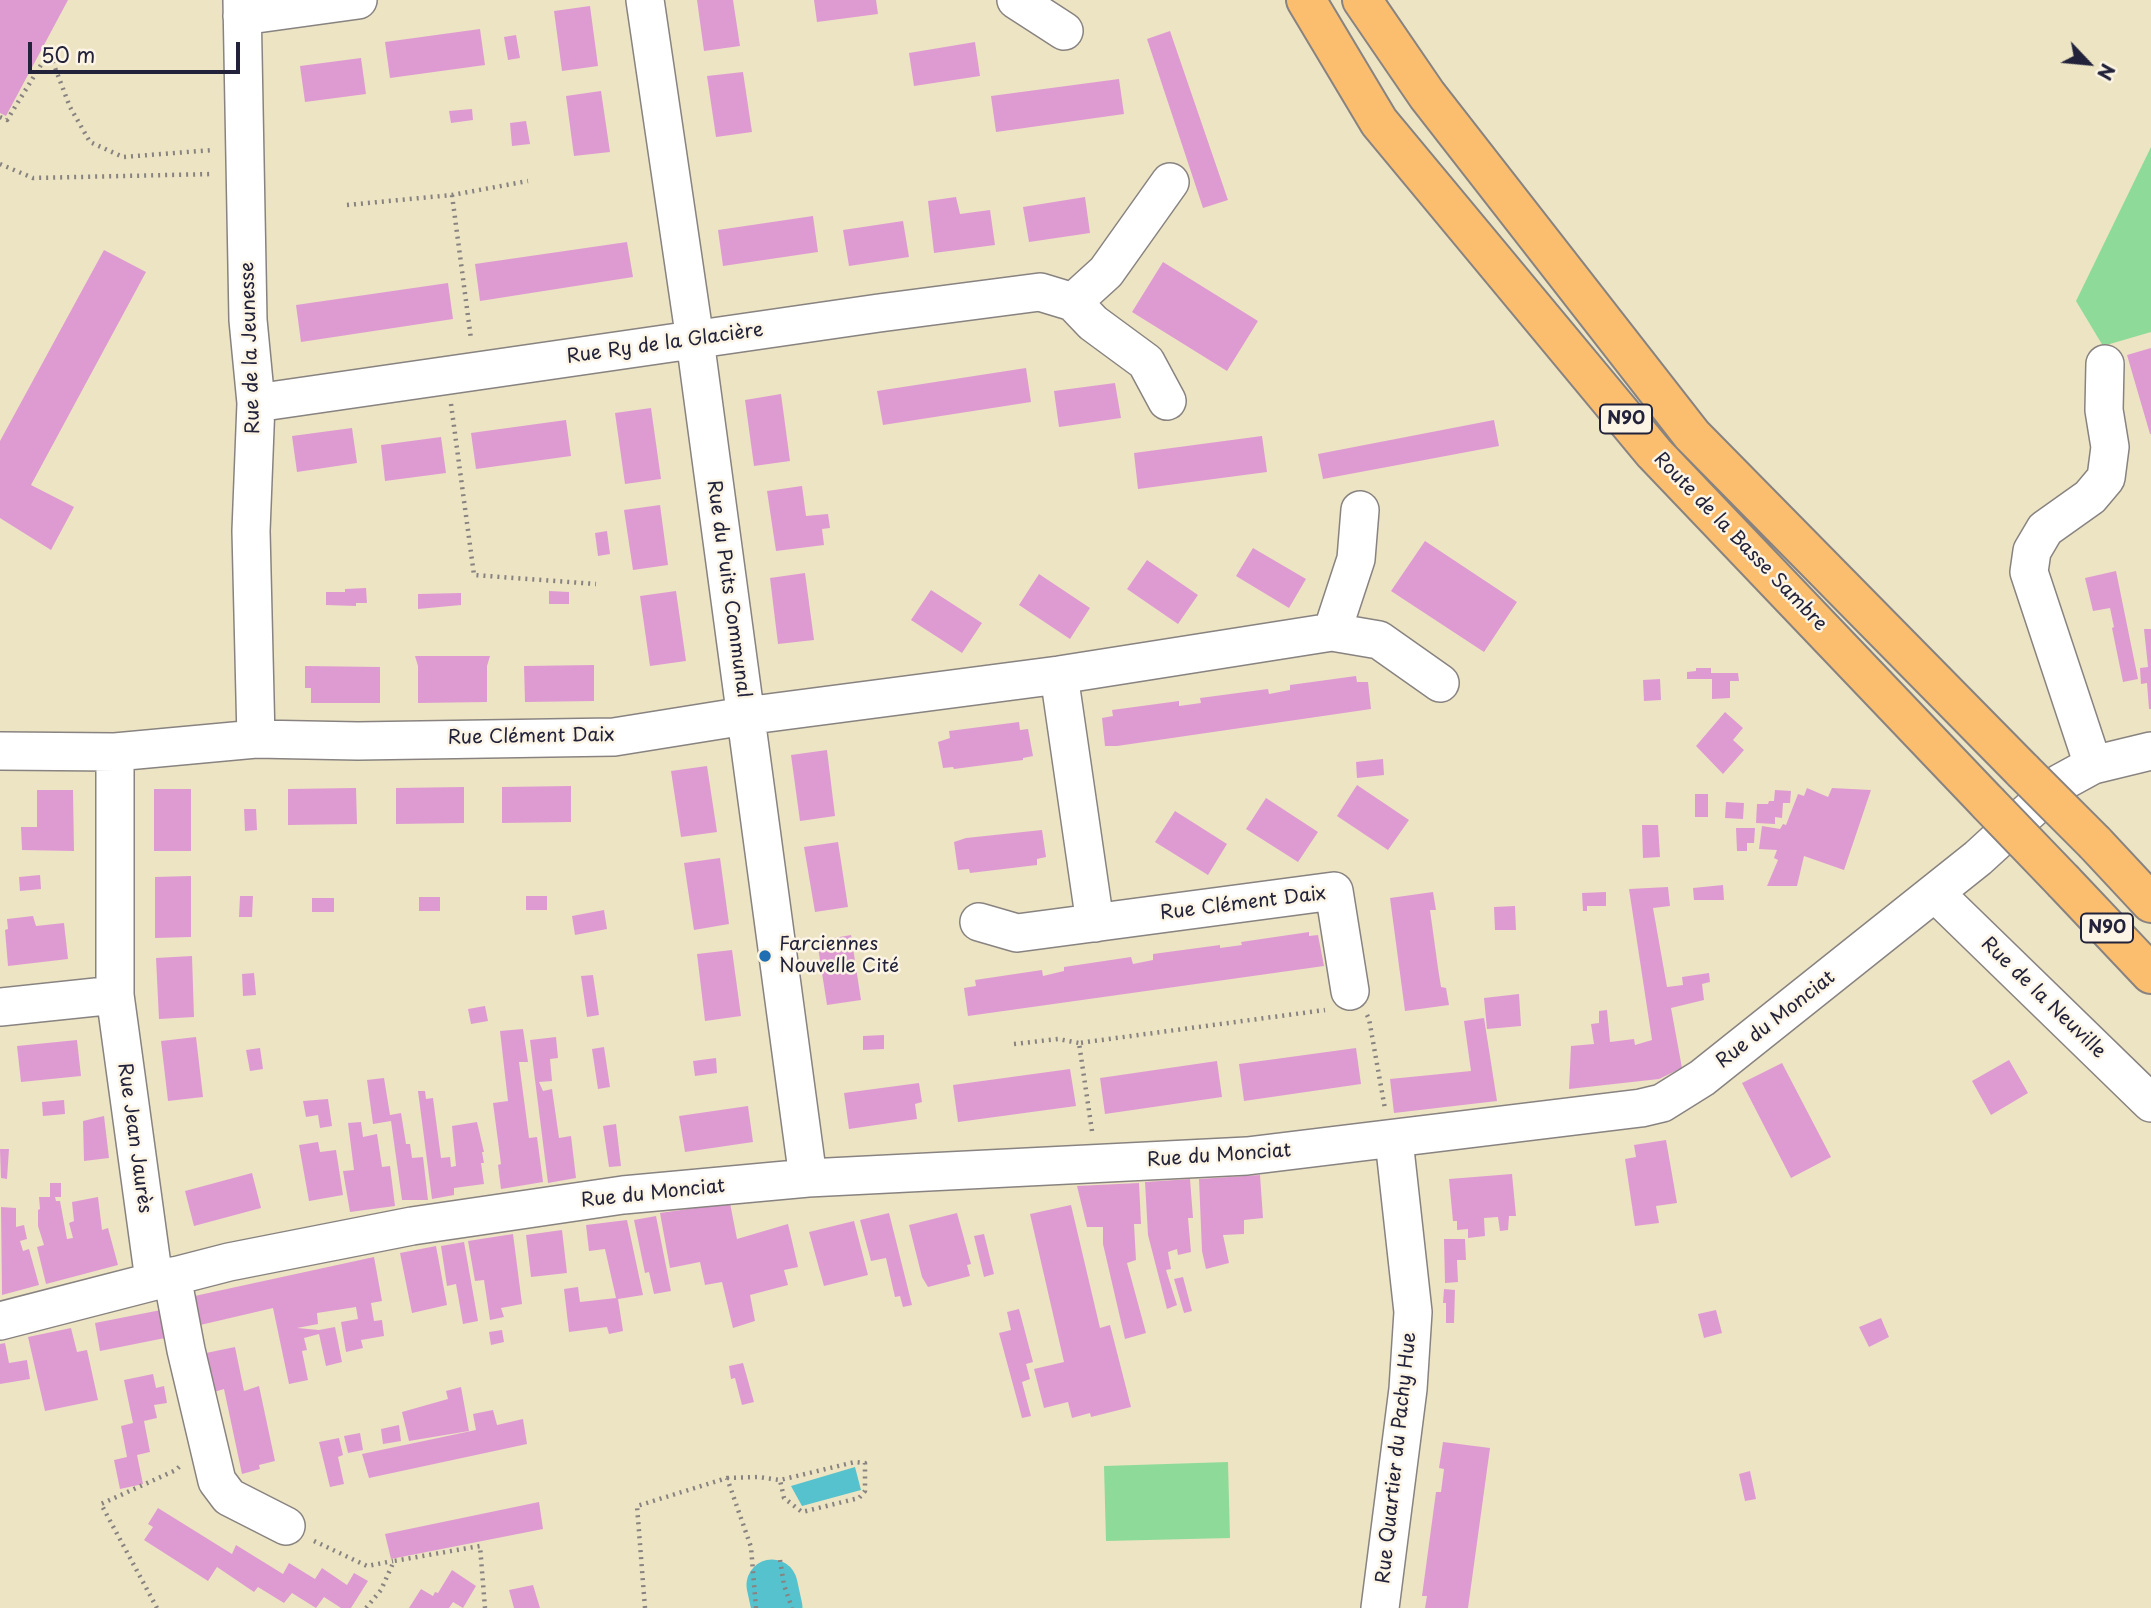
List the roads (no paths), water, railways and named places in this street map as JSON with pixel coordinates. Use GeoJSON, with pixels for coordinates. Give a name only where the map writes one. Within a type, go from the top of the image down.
{"type":"FeatureCollection","features":[{"type":"Feature","properties":{"kind":"highway","name":"Route de la Basse Sambre"},"geometry":{"type":"LineString","coordinates":[[1306,0],[1379,122],[1654,453],[2151,974]]}},
{"type":"Feature","properties":{"kind":"highway","name":"Route de la Basse Sambre"},"geometry":{"type":"LineString","coordinates":[[1362,0],[1427,95],[1692,435],[2151,903]]}},
{"type":"Feature","properties":{"kind":"street"},"geometry":{"type":"LineString","coordinates":[[242,8],[358,0]]}},
{"type":"Feature","properties":{"kind":"street","name":"Rue du Puits Communal"},"geometry":{"type":"LineString","coordinates":[[645,0],[695,340],[808,1178]]}},
{"type":"Feature","properties":{"kind":"street"},"geometry":{"type":"LineString","coordinates":[[1016,0],[1064,31]]}},
{"type":"Feature","properties":{"kind":"street","name":"Rue de la Jeunesse"},"geometry":{"type":"LineString","coordinates":[[242,8],[248,320],[256,403],[251,531],[256,739]]}},
{"type":"Feature","properties":{"kind":"street"},"geometry":{"type":"LineString","coordinates":[[1073,302],[1106,272],[1170,182]]}},
{"type":"Feature","properties":{"kind":"street","name":"Rue Ry de la Glacière"},"geometry":{"type":"LineString","coordinates":[[256,403],[1040,292],[1073,302],[1093,323],[1146,362],[1167,401]]}},
{"type":"Feature","properties":{"kind":"street"},"geometry":{"type":"LineString","coordinates":[[2092,765],[2029,572],[2032,551],[2045,528],[2090,496],[2106,478],[2110,447],[2104,410],[2105,364]]}},
{"type":"Feature","properties":{"kind":"street"},"geometry":{"type":"LineString","coordinates":[[1332,632],[1356,559],[1360,509]]}},
{"type":"Feature","properties":{"kind":"street","name":"Rue Clément Daix"},"geometry":{"type":"LineString","coordinates":[[0,751],[115,752],[256,739],[358,741],[614,737],[745,716],[1059,675],[1332,632],[1379,640],[1440,683]]}},
{"type":"Feature","properties":{"kind":"street"},"geometry":{"type":"LineString","coordinates":[[1059,675],[1095,923]]}},
{"type":"Feature","properties":{"kind":"street","name":"Rue du Monciat"},"geometry":{"type":"LineString","coordinates":[[0,1321],[229,1262],[411,1227],[624,1195],[808,1178],[1247,1156],[1616,1112],[1662,1103],[1681,1093],[1719,1065],[1935,893],[1978,858],[2060,783],[2092,765],[2151,751]]}},
{"type":"Feature","properties":{"kind":"street","name":"Rue Jean Jaurès"},"geometry":{"type":"LineString","coordinates":[[115,752],[115,995],[163,1278]]}},
{"type":"Feature","properties":{"kind":"street","name":"Rue Clément Daix"},"geometry":{"type":"LineString","coordinates":[[979,922],[1017,933],[1334,891],[1350,991]]}},
{"type":"Feature","properties":{"kind":"street","name":"Rue de la Neuville"},"geometry":{"type":"LineString","coordinates":[[1935,893],[2151,1103]]}},
{"type":"Feature","properties":{"kind":"street"},"geometry":{"type":"LineString","coordinates":[[0,1007],[115,995]]}},
{"type":"Feature","properties":{"kind":"street","name":"Rue Quartier du Pachy Hue"},"geometry":{"type":"LineString","coordinates":[[1380,1608],[1408,1389],[1413,1312],[1394,1140]]}},
{"type":"Feature","properties":{"kind":"street"},"geometry":{"type":"LineString","coordinates":[[163,1278],[217,1481],[229,1497],[286,1527]]}},
{"type":"Feature","properties":{"kind":"water"},"geometry":{"type":"Polygon","coordinates":[[[855,1467],[861,1490],[802,1506],[791,1486],[855,1467]]]}},
{"type":"Feature","properties":{"kind":"waterway"},"geometry":{"type":"LineString","coordinates":[[772,1585],[777,1608]]}},
{"type":"Feature","properties":{"kind":"place","name":"Farciennes Nouvelle Cité"},"geometry":{"type":"Point","coordinates":[765,956]}}]}
